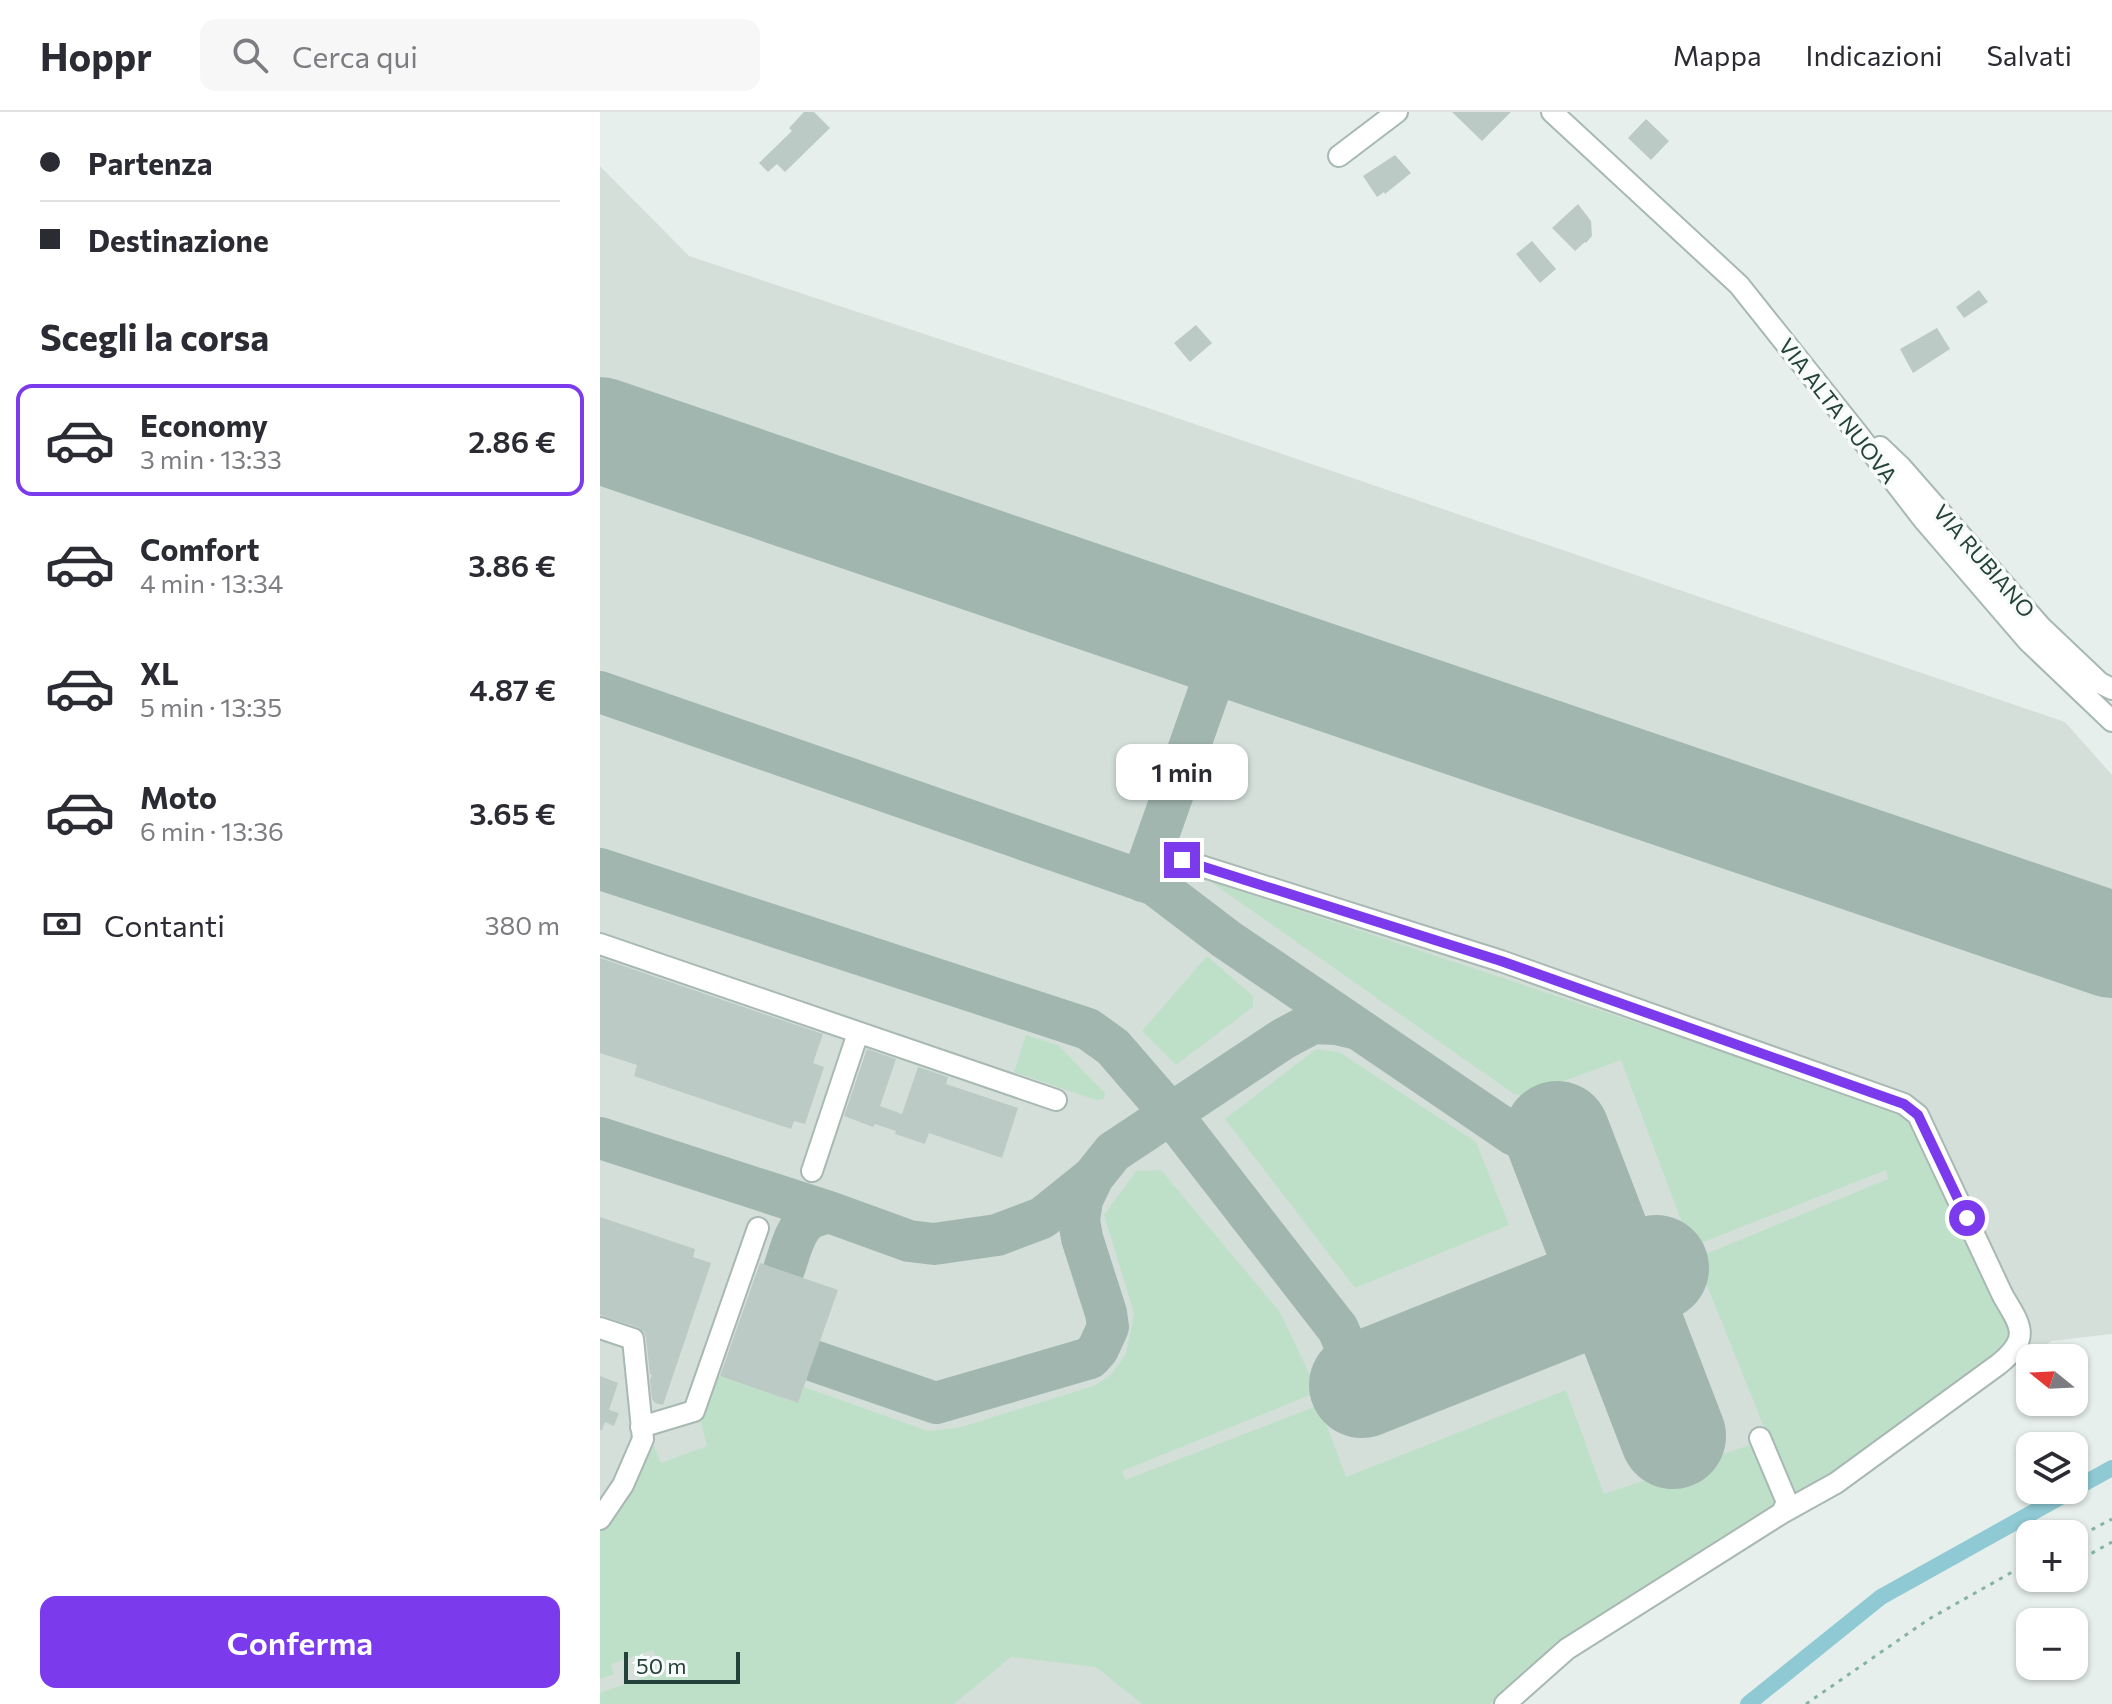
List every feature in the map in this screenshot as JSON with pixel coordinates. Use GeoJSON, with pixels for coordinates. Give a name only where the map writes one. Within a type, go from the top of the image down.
{"type":"FeatureCollection","features":[{"type":"Feature","properties":{"kind":"street"},"geometry":{"type":"LineString","coordinates":[[1339,156],[1397,112]]}},
{"type":"Feature","properties":{"kind":"street","name":"VIA ALTA NUOVA"},"geometry":{"type":"LineString","coordinates":[[1552,112],[1739,285],[1923,519],[2028,641],[2112,721]]}},
{"type":"Feature","properties":{"kind":"street","name":"VIA RUBIANO"},"geometry":{"type":"LineString","coordinates":[[1857,433],[1874,442],[1901,467],[2041,627],[2100,683],[2112,689]]}},
{"type":"Feature","properties":{"kind":"street"},"geometry":{"type":"LineString","coordinates":[[1182,860],[1501,961],[1904,1104],[1918,1115],[2018,1322],[2021,1331],[2017,1345],[1999,1364],[1849,1474],[1567,1649],[1505,1704]]}},
{"type":"Feature","properties":{"kind":"street"},"geometry":{"type":"LineString","coordinates":[[600,944],[1056,1100]]}},
{"type":"Feature","properties":{"kind":"street"},"geometry":{"type":"LineString","coordinates":[[812,1171],[858,1033]]}},
{"type":"Feature","properties":{"kind":"street"},"geometry":{"type":"LineString","coordinates":[[641,1427],[694,1411],[758,1228]]}},
{"type":"Feature","properties":{"kind":"street"},"geometry":{"type":"LineString","coordinates":[[600,1328],[633,1339],[643,1439],[623,1485],[600,1519]]}},
{"type":"Feature","properties":{"kind":"street"},"geometry":{"type":"LineString","coordinates":[[1760,1438],[1787,1502],[1782,1513]]}},
{"type":"Feature","properties":{"kind":"path"},"geometry":{"type":"LineString","coordinates":[[2088,1532],[2112,1519]]}},
{"type":"Feature","properties":{"kind":"path"},"geometry":{"type":"LineString","coordinates":[[2088,1555],[2112,1542]]}},
{"type":"Feature","properties":{"kind":"path"},"geometry":{"type":"LineString","coordinates":[[1806,1704],[1929,1619],[2016,1570]]}},
{"type":"Feature","properties":{"kind":"shaded area"},"geometry":{"type":"Polygon","coordinates":[[[600,166],[689,256],[1142,406],[2065,722],[2112,775],[2112,1334],[2047,1344],[2016,1344],[2016,1366],[1890,1454],[1572,1657],[1518,1704],[600,1704],[600,166]]]}},
{"type":"Feature","properties":{"kind":"green space"},"geometry":{"type":"Polygon","coordinates":[[[1208,880],[1887,1106],[1911,1125],[1917,1135],[2008,1324],[2005,1349],[1904,1428],[1793,1499],[1696,1258],[1888,1179],[1886,1170],[1691,1247],[1621,1060],[1523,1096],[1514,1094],[1208,880]]]}},
{"type":"Feature","properties":{"kind":"green space"},"geometry":{"type":"Polygon","coordinates":[[[1207,956],[1253,996],[1253,1007],[1176,1065],[1142,1031],[1207,956]]]}},
{"type":"Feature","properties":{"kind":"green space"},"geometry":{"type":"Polygon","coordinates":[[[1026,1035],[1058,1045],[1105,1093],[1104,1099],[1096,1100],[1014,1072],[1026,1035]]]}},
{"type":"Feature","properties":{"kind":"green space"},"geometry":{"type":"Polygon","coordinates":[[[1316,1049],[1339,1052],[1476,1142],[1509,1225],[1355,1288],[1225,1119],[1316,1049]]]}},
{"type":"Feature","properties":{"kind":"green space"},"geometry":{"type":"Polygon","coordinates":[[[1161,1170],[1280,1312],[1318,1392],[1122,1471],[1125,1480],[1319,1405],[1346,1477],[1566,1390],[1604,1494],[1750,1445],[1777,1504],[1562,1641],[1490,1704],[1142,1704],[1096,1667],[1011,1657],[954,1704],[600,1704],[600,1693],[662,1671],[653,1650],[611,1664],[614,1674],[600,1679],[600,1532],[654,1446],[661,1463],[707,1446],[701,1422],[717,1375],[798,1403],[804,1387],[928,1431],[958,1428],[1093,1386],[1110,1376],[1126,1354],[1134,1313],[1104,1215],[1136,1171],[1161,1170]]]}},
{"type":"Feature","properties":{"kind":"building"},"geometry":{"type":"Polygon","coordinates":[[[804,112],[814,112],[830,128],[785,172],[777,164],[768,172],[759,163],[792,131],[789,128],[804,112]]]}},
{"type":"Feature","properties":{"kind":"building"},"geometry":{"type":"Polygon","coordinates":[[[1452,112],[1511,112],[1482,141],[1452,112]]]}},
{"type":"Feature","properties":{"kind":"building"},"geometry":{"type":"Polygon","coordinates":[[[1646,119],[1669,141],[1651,160],[1628,138],[1646,119]]]}},
{"type":"Feature","properties":{"kind":"building"},"geometry":{"type":"Polygon","coordinates":[[[1395,155],[1411,173],[1377,197],[1363,176],[1395,155]]]}},
{"type":"Feature","properties":{"kind":"building"},"geometry":{"type":"Polygon","coordinates":[[[1578,204],[1591,221],[1592,236],[1575,251],[1552,228],[1578,204]]]}},
{"type":"Feature","properties":{"kind":"building"},"geometry":{"type":"Polygon","coordinates":[[[1532,241],[1556,269],[1540,283],[1516,254],[1532,241]]]}},
{"type":"Feature","properties":{"kind":"building"},"geometry":{"type":"Polygon","coordinates":[[[1979,290],[1988,302],[1964,318],[1956,307],[1979,290]]]}},
{"type":"Feature","properties":{"kind":"building"},"geometry":{"type":"Polygon","coordinates":[[[1196,325],[1212,343],[1190,362],[1174,343],[1196,325]]]}},
{"type":"Feature","properties":{"kind":"building"},"geometry":{"type":"Polygon","coordinates":[[[1937,328],[1950,349],[1913,373],[1900,349],[1937,328]]]}},
{"type":"Feature","properties":{"kind":"building"},"geometry":{"type":"Polygon","coordinates":[[[600,958],[823,1034],[813,1063],[824,1067],[805,1124],[794,1121],[791,1129],[634,1076],[637,1065],[600,1053],[600,958]]]}},
{"type":"Feature","properties":{"kind":"building"},"geometry":{"type":"Polygon","coordinates":[[[867,1049],[896,1059],[880,1106],[902,1114],[918,1067],[948,1077],[946,1084],[1018,1108],[1002,1158],[929,1133],[925,1144],[895,1134],[896,1131],[875,1124],[873,1127],[844,1116],[867,1049]]]}},
{"type":"Feature","properties":{"kind":"building"},"geometry":{"type":"Polygon","coordinates":[[[600,1217],[695,1249],[693,1257],[711,1263],[663,1405],[652,1399],[652,1375],[644,1332],[600,1315],[600,1217]]]}},
{"type":"Feature","properties":{"kind":"building"},"geometry":{"type":"Polygon","coordinates":[[[760,1263],[838,1290],[798,1403],[720,1376],[760,1263]]]}},
{"type":"Feature","properties":{"kind":"building"},"geometry":{"type":"Polygon","coordinates":[[[600,1376],[618,1383],[609,1410],[619,1413],[614,1426],[605,1422],[602,1430],[600,1430],[600,1376]]]}},
{"type":"Feature","properties":{"kind":"waterway"},"geometry":{"type":"LineString","coordinates":[[2088,1481],[2112,1468]]}},
{"type":"Feature","properties":{"kind":"waterway"},"geometry":{"type":"LineString","coordinates":[[1748,1704],[1881,1597],[2048,1504]]}},
{"type":"Feature","properties":{"kind":"taxiway"},"geometry":{"type":"LineString","coordinates":[[1142,881],[1226,643]]}},
{"type":"Feature","properties":{"kind":"taxiway"},"geometry":{"type":"LineString","coordinates":[[600,692],[1155,885],[1226,939],[1514,1135],[1557,1134]]}},
{"type":"Feature","properties":{"kind":"taxiway"},"geometry":{"type":"LineString","coordinates":[[600,869],[1088,1029],[1113,1047],[1171,1114],[1338,1329],[1362,1385]]}},
{"type":"Feature","properties":{"kind":"taxiway"},"geometry":{"type":"LineString","coordinates":[[600,1138],[909,1241],[934,1244],[997,1235],[1042,1218],[1093,1177],[1113,1152],[1283,1039],[1313,1023],[1358,1029]]}},
{"type":"Feature","properties":{"kind":"taxiway"},"geometry":{"type":"LineString","coordinates":[[814,1361],[936,1403],[1090,1358],[1108,1327],[1079,1220],[1082,1200],[1093,1177]]}},
{"type":"Feature","properties":{"kind":"taxiway"},"geometry":{"type":"LineString","coordinates":[[784,1269],[793,1242],[804,1223],[829,1212]]}},
{"type":"Feature","properties":{"kind":"runway"},"geometry":{"type":"LineString","coordinates":[[600,430],[2112,945]]}},
{"type":"Feature","properties":{"kind":"runway"},"geometry":{"type":"LineString","coordinates":[[1557,1134],[1673,1436]]}},
{"type":"Feature","properties":{"kind":"runway"},"geometry":{"type":"LineString","coordinates":[[1362,1385],[1656,1268]]}},
{"type":"Feature","properties":{"kind":"route"},"geometry":{"type":"LineString","coordinates":[[1182,860],[1501,961],[1904,1104],[1918,1115],[1967,1218]]}}]}
